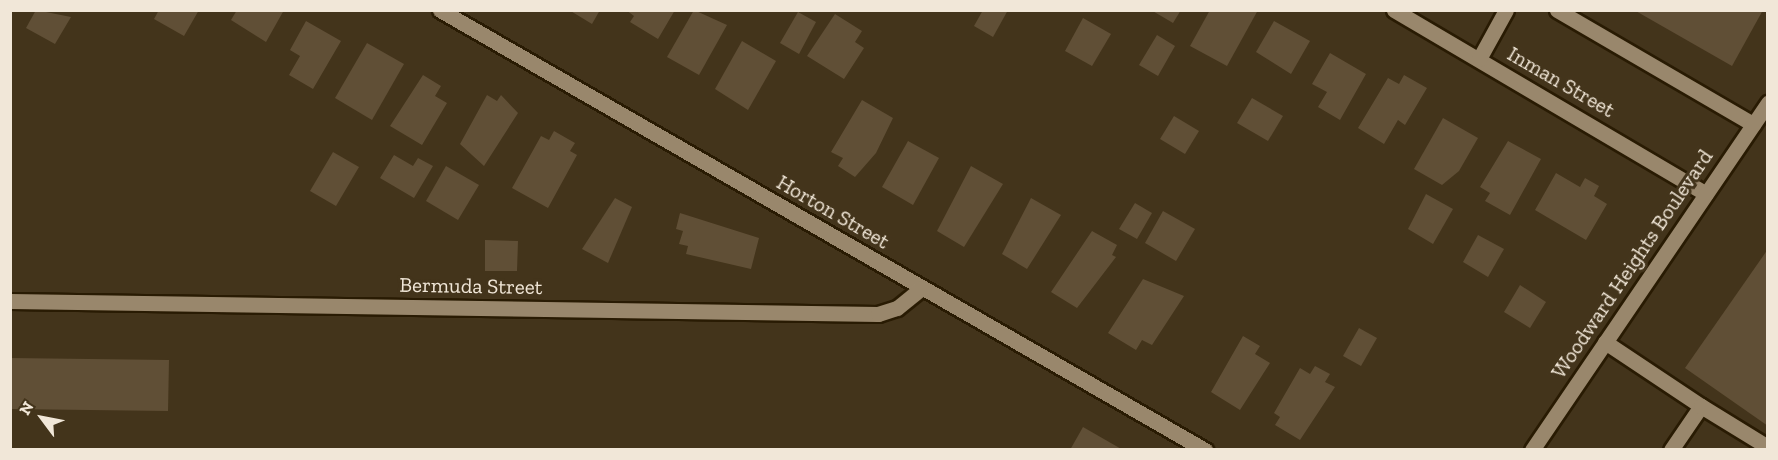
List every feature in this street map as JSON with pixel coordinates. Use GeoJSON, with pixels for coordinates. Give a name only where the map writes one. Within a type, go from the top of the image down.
{"type":"FeatureCollection","features":[{"type":"Feature","properties":{"kind":"street","name":"Horton Street"},"geometry":{"type":"LineString","coordinates":[[440,10],[1205,450]]}},
{"type":"Feature","properties":{"kind":"street","name":"Inman Street"},"geometry":{"type":"LineString","coordinates":[[1394,10],[1706,194]]}},
{"type":"Feature","properties":{"kind":"street"},"geometry":{"type":"LineString","coordinates":[[1479,59],[1506,10]]}},
{"type":"Feature","properties":{"kind":"street"},"geometry":{"type":"LineString","coordinates":[[1557,10],[1753,124]]}},
{"type":"Feature","properties":{"kind":"street","name":"Woodward Heights Boulevard"},"geometry":{"type":"LineString","coordinates":[[1532,450],[1767,103]]}},
{"type":"Feature","properties":{"kind":"street","name":"Bermuda Street"},"geometry":{"type":"LineString","coordinates":[[10,301],[878,314],[897,308],[922,288]]}},
{"type":"Feature","properties":{"kind":"street"},"geometry":{"type":"LineString","coordinates":[[1605,342],[1767,447]]}},
{"type":"Feature","properties":{"kind":"street"},"geometry":{"type":"LineString","coordinates":[[1671,450],[1701,406]]}},
{"type":"Feature","properties":{"kind":"building"},"geometry":{"type":"Polygon","coordinates":[[[36,10],[71,17],[55,44],[26,28],[36,10]]]}},
{"type":"Feature","properties":{"kind":"building"},"geometry":{"type":"Polygon","coordinates":[[[159,10],[199,10],[184,36],[154,19],[159,10]]]}},
{"type":"Feature","properties":{"kind":"building"},"geometry":{"type":"Polygon","coordinates":[[[237,10],[284,10],[266,42],[231,20],[237,10]]]}},
{"type":"Feature","properties":{"kind":"building"},"geometry":{"type":"Polygon","coordinates":[[[569,10],[600,10],[592,24],[569,10]]]}},
{"type":"Feature","properties":{"kind":"building"},"geometry":{"type":"Polygon","coordinates":[[[626,10],[675,10],[658,39],[630,22],[634,16],[626,10]]]}},
{"type":"Feature","properties":{"kind":"building"},"geometry":{"type":"Polygon","coordinates":[[[694,10],[727,25],[699,75],[667,57],[694,10]]]}},
{"type":"Feature","properties":{"kind":"building"},"geometry":{"type":"Polygon","coordinates":[[[983,10],[1008,10],[993,37],[974,26],[983,10]]]}},
{"type":"Feature","properties":{"kind":"building"},"geometry":{"type":"Polygon","coordinates":[[[1151,10],[1181,10],[1173,23],[1151,10]]]}},
{"type":"Feature","properties":{"kind":"building"},"geometry":{"type":"Polygon","coordinates":[[[1210,10],[1258,10],[1227,66],[1190,46],[1210,10]]]}},
{"type":"Feature","properties":{"kind":"building"},"geometry":{"type":"Polygon","coordinates":[[[1634,10],[1763,10],[1732,66],[1634,10]]]}},
{"type":"Feature","properties":{"kind":"building"},"geometry":{"type":"Polygon","coordinates":[[[798,12],[816,22],[799,54],[780,43],[798,12]]]}},
{"type":"Feature","properties":{"kind":"building"},"geometry":{"type":"Polygon","coordinates":[[[835,14],[862,31],[855,42],[864,48],[844,79],[807,56],[835,14]]]}},
{"type":"Feature","properties":{"kind":"building"},"geometry":{"type":"Polygon","coordinates":[[[1083,18],[1111,34],[1092,66],[1065,51],[1083,18]]]}},
{"type":"Feature","properties":{"kind":"building"},"geometry":{"type":"Polygon","coordinates":[[[306,21],[341,41],[313,89],[289,75],[300,56],[290,50],[306,21]]]}},
{"type":"Feature","properties":{"kind":"building"},"geometry":{"type":"Polygon","coordinates":[[[1274,21],[1310,41],[1291,74],[1256,52],[1274,21]]]}},
{"type":"Feature","properties":{"kind":"building"},"geometry":{"type":"Polygon","coordinates":[[[1157,35],[1175,46],[1158,76],[1139,65],[1157,35]]]}},
{"type":"Feature","properties":{"kind":"building"},"geometry":{"type":"Polygon","coordinates":[[[742,41],[776,61],[748,110],[715,89],[742,41]]]}},
{"type":"Feature","properties":{"kind":"building"},"geometry":{"type":"Polygon","coordinates":[[[367,43],[404,64],[372,120],[335,98],[367,43]]]}},
{"type":"Feature","properties":{"kind":"building"},"geometry":{"type":"Polygon","coordinates":[[[1330,53],[1366,74],[1340,120],[1318,107],[1327,92],[1312,84],[1330,53]]]}},
{"type":"Feature","properties":{"kind":"building"},"geometry":{"type":"Polygon","coordinates":[[[423,75],[441,86],[435,96],[447,103],[422,145],[390,126],[423,75]]]}},
{"type":"Feature","properties":{"kind":"building"},"geometry":{"type":"Polygon","coordinates":[[[1404,75],[1427,88],[1405,125],[1398,120],[1384,144],[1358,128],[1388,78],[1399,84],[1404,75]]]}},
{"type":"Feature","properties":{"kind":"building"},"geometry":{"type":"Polygon","coordinates":[[[487,95],[497,101],[501,95],[518,113],[484,166],[460,144],[487,95]]]}},
{"type":"Feature","properties":{"kind":"building"},"geometry":{"type":"Polygon","coordinates":[[[1252,98],[1283,116],[1268,141],[1237,123],[1252,98]]]}},
{"type":"Feature","properties":{"kind":"building"},"geometry":{"type":"Polygon","coordinates":[[[862,100],[893,118],[876,153],[855,177],[838,166],[843,158],[831,152],[862,100]]]}},
{"type":"Feature","properties":{"kind":"building"},"geometry":{"type":"Polygon","coordinates":[[[1174,116],[1199,131],[1185,154],[1160,139],[1174,116]]]}},
{"type":"Feature","properties":{"kind":"building"},"geometry":{"type":"Polygon","coordinates":[[[1443,118],[1478,138],[1459,171],[1442,185],[1414,169],[1443,118]]]}},
{"type":"Feature","properties":{"kind":"building"},"geometry":{"type":"Polygon","coordinates":[[[554,131],[575,143],[570,151],[577,155],[548,208],[512,188],[541,136],[549,140],[554,131]]]}},
{"type":"Feature","properties":{"kind":"building"},"geometry":{"type":"Polygon","coordinates":[[[908,141],[939,158],[913,205],[882,187],[908,141]]]}},
{"type":"Feature","properties":{"kind":"building"},"geometry":{"type":"Polygon","coordinates":[[[1508,141],[1541,159],[1510,215],[1485,201],[1490,193],[1480,187],[1508,141]]]}},
{"type":"Feature","properties":{"kind":"building"},"geometry":{"type":"Polygon","coordinates":[[[333,152],[359,167],[336,206],[310,191],[333,152]]]}},
{"type":"Feature","properties":{"kind":"building"},"geometry":{"type":"Polygon","coordinates":[[[394,155],[413,166],[418,158],[433,166],[414,198],[380,178],[394,155]]]}},
{"type":"Feature","properties":{"kind":"building"},"geometry":{"type":"Polygon","coordinates":[[[446,166],[479,185],[458,220],[426,201],[446,166]]]}},
{"type":"Feature","properties":{"kind":"building"},"geometry":{"type":"Polygon","coordinates":[[[971,166],[1003,184],[964,247],[937,231],[971,166]]]}},
{"type":"Feature","properties":{"kind":"building"},"geometry":{"type":"Polygon","coordinates":[[[1556,173],[1580,187],[1585,178],[1599,186],[1594,196],[1607,204],[1586,240],[1535,210],[1556,173]]]}},
{"type":"Feature","properties":{"kind":"building"},"geometry":{"type":"Polygon","coordinates":[[[1426,194],[1453,209],[1433,244],[1408,229],[1426,194]]]}},
{"type":"Feature","properties":{"kind":"building"},"geometry":{"type":"Polygon","coordinates":[[[615,198],[632,207],[608,263],[582,249],[615,198]]]}},
{"type":"Feature","properties":{"kind":"building"},"geometry":{"type":"Polygon","coordinates":[[[1031,198],[1061,215],[1027,269],[1002,254],[1031,198]]]}},
{"type":"Feature","properties":{"kind":"building"},"geometry":{"type":"Polygon","coordinates":[[[1135,203],[1152,213],[1137,239],[1119,229],[1135,203]]]}},
{"type":"Feature","properties":{"kind":"building"},"geometry":{"type":"Polygon","coordinates":[[[1163,211],[1195,229],[1176,261],[1145,243],[1163,211]]]}},
{"type":"Feature","properties":{"kind":"building"},"geometry":{"type":"Polygon","coordinates":[[[680,213],[759,238],[751,269],[686,254],[688,246],[679,244],[683,231],[676,229],[680,213]]]}},
{"type":"Feature","properties":{"kind":"building"},"geometry":{"type":"Polygon","coordinates":[[[1092,231],[1117,245],[1112,255],[1116,257],[1077,308],[1051,292],[1092,231]]]}},
{"type":"Feature","properties":{"kind":"building"},"geometry":{"type":"Polygon","coordinates":[[[1478,235],[1504,249],[1488,277],[1463,262],[1478,235]]]}},
{"type":"Feature","properties":{"kind":"building"},"geometry":{"type":"Polygon","coordinates":[[[485,240],[518,241],[517,271],[485,271],[485,240]]]}},
{"type":"Feature","properties":{"kind":"building"},"geometry":{"type":"Polygon","coordinates":[[[1768,249],[1768,426],[1685,368],[1768,249]]]}},
{"type":"Feature","properties":{"kind":"building"},"geometry":{"type":"Polygon","coordinates":[[[1143,279],[1184,296],[1152,345],[1142,340],[1136,350],[1108,333],[1143,279]]]}},
{"type":"Feature","properties":{"kind":"building"},"geometry":{"type":"Polygon","coordinates":[[[1520,285],[1546,302],[1530,328],[1504,312],[1520,285]]]}},
{"type":"Feature","properties":{"kind":"building"},"geometry":{"type":"Polygon","coordinates":[[[1359,328],[1377,338],[1361,366],[1343,356],[1359,328]]]}},
{"type":"Feature","properties":{"kind":"building"},"geometry":{"type":"Polygon","coordinates":[[[1243,336],[1260,346],[1255,354],[1270,363],[1240,410],[1211,392],[1243,336]]]}},
{"type":"Feature","properties":{"kind":"building"},"geometry":{"type":"Polygon","coordinates":[[[10,358],[169,360],[168,411],[10,409],[10,358]]]}},
{"type":"Feature","properties":{"kind":"building"},"geometry":{"type":"Polygon","coordinates":[[[1315,366],[1330,374],[1325,382],[1335,387],[1300,440],[1275,425],[1280,417],[1274,413],[1300,368],[1310,374],[1315,366]]]}},
{"type":"Feature","properties":{"kind":"building"},"geometry":{"type":"Polygon","coordinates":[[[1083,427],[1123,450],[1070,450],[1083,427]]]}}]}
